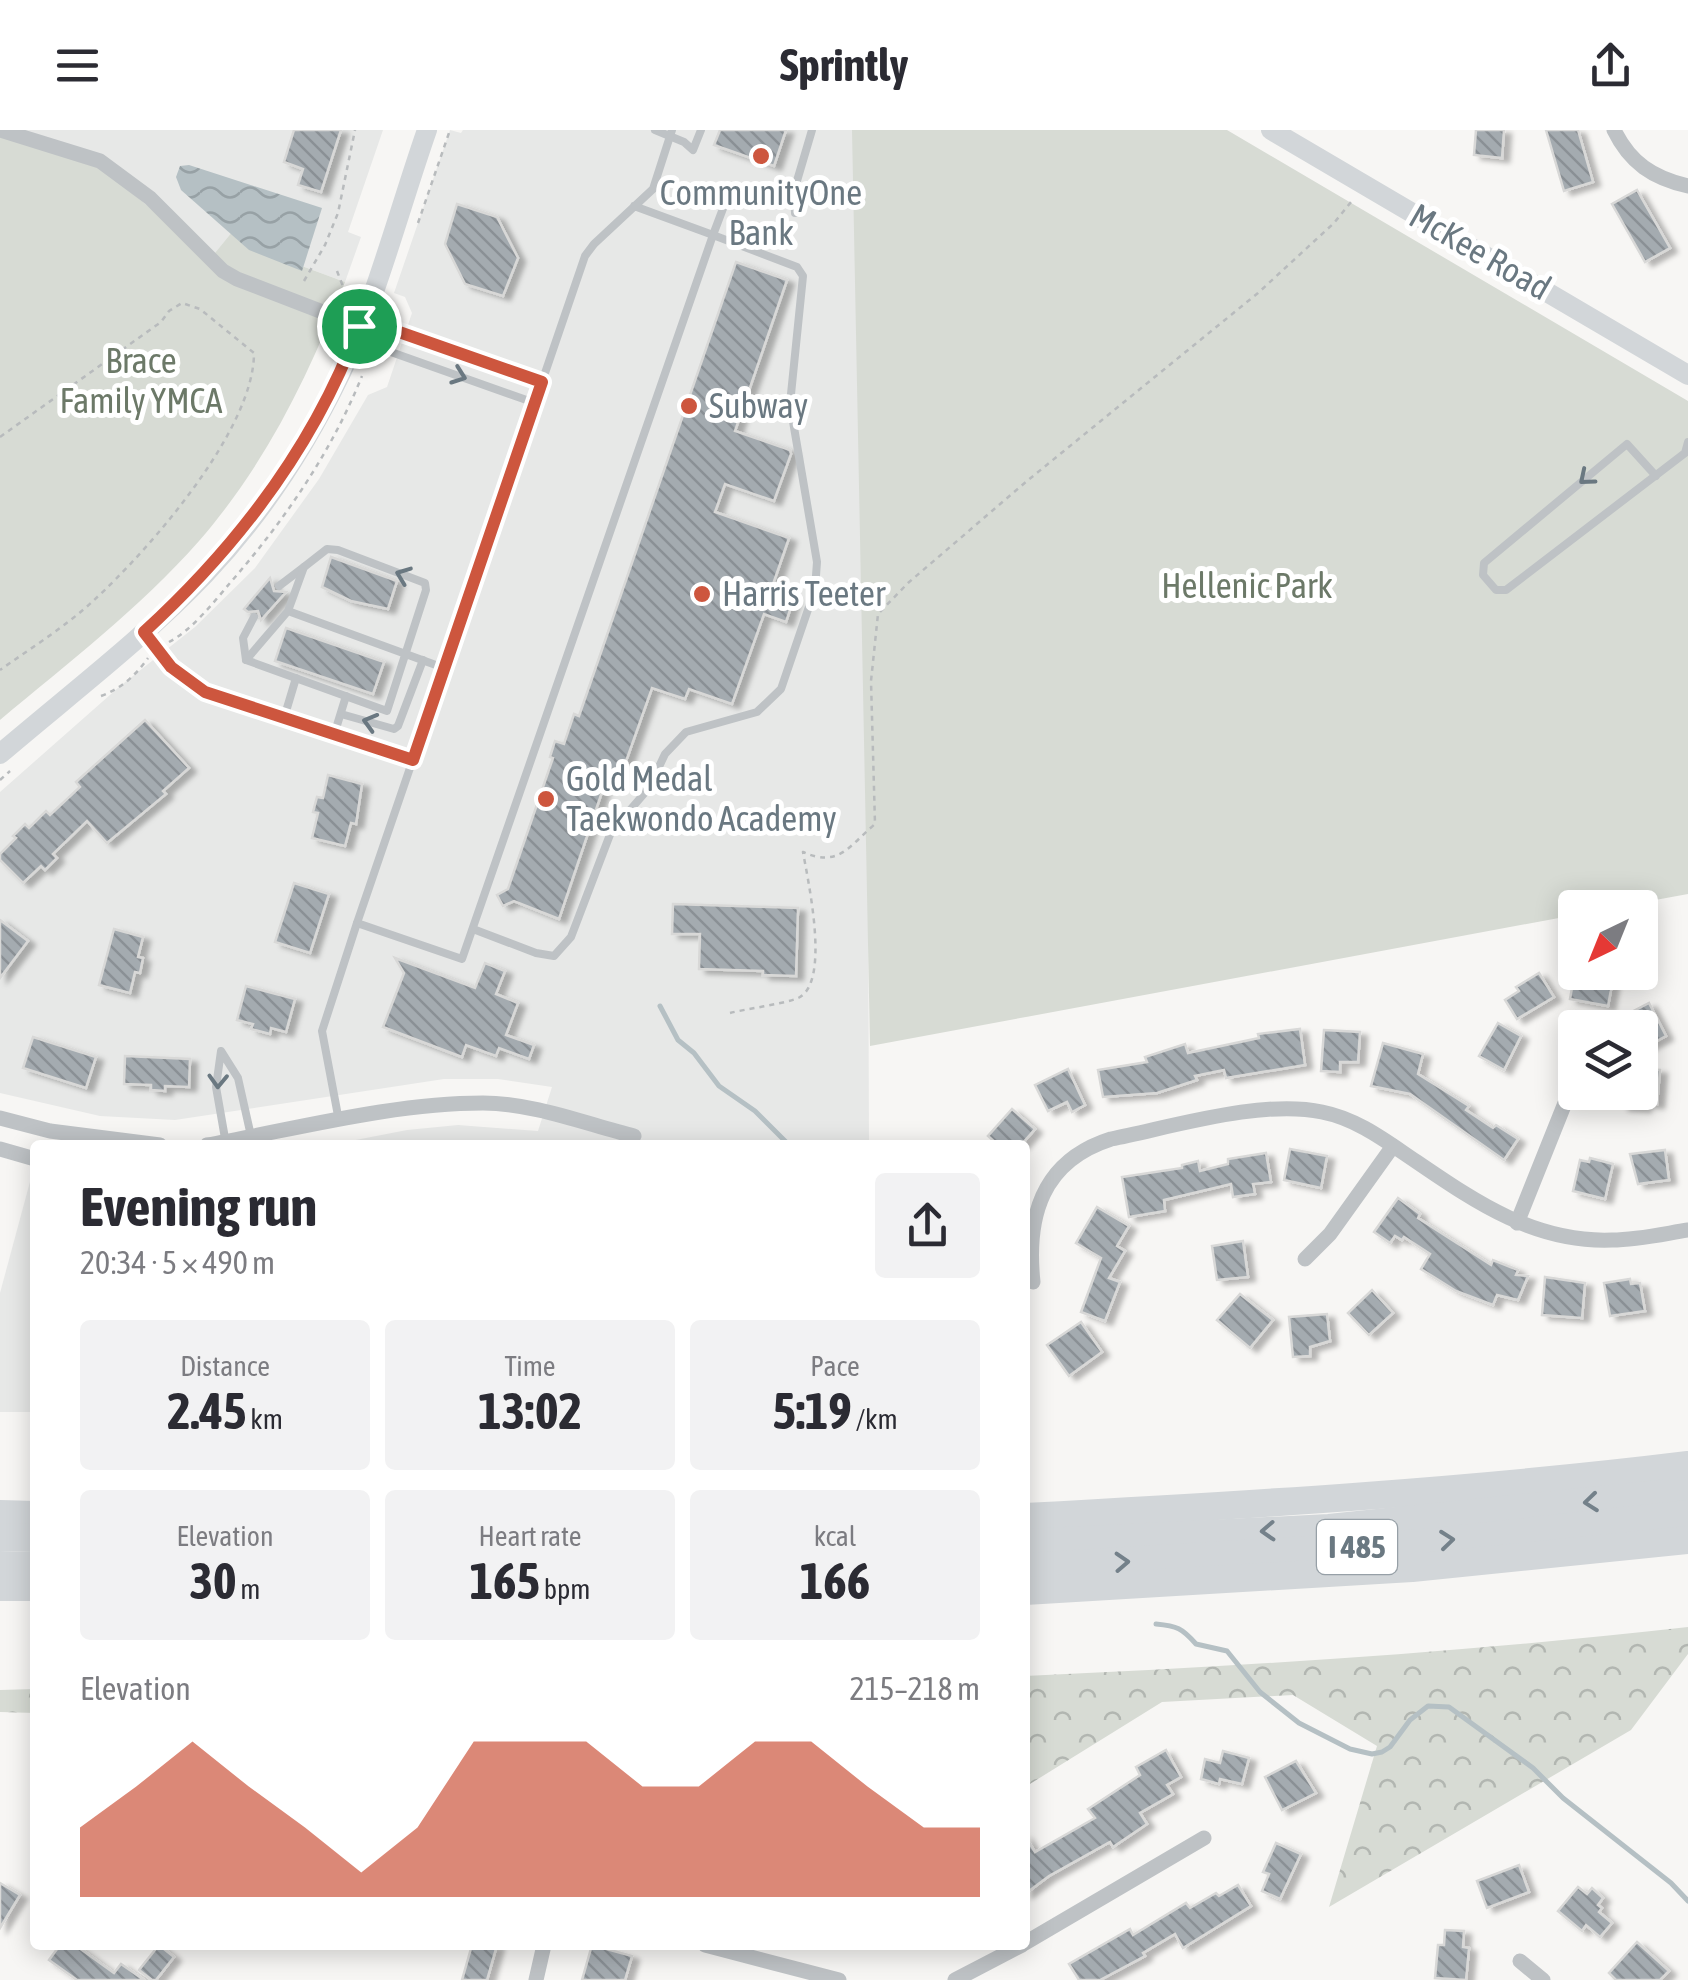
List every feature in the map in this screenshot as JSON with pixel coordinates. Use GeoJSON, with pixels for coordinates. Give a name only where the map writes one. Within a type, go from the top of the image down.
{"type":"FeatureCollection","features":[{"type":"Feature","properties":{"kind":"highway","name":"I 485"},"geometry":{"type":"LineString","coordinates":[[1030,1517],[1247,1506],[1541,1482],[1688,1465]]}},
{"type":"Feature","properties":{"kind":"highway","name":"I 485"},"geometry":{"type":"LineString","coordinates":[[1030,1543],[1329,1528],[1688,1490]]}},
{"type":"Feature","properties":{"kind":"highway"},"geometry":{"type":"LineString","coordinates":[[0,1514],[30,1514]]}},
{"type":"Feature","properties":{"kind":"highway","name":"I 485"},"geometry":{"type":"LineString","coordinates":[[1030,1567],[1423,1543],[1688,1514]]}},
{"type":"Feature","properties":{"kind":"highway"},"geometry":{"type":"LineString","coordinates":[[0,1537],[30,1538]]}},
{"type":"Feature","properties":{"kind":"highway","name":"I 485"},"geometry":{"type":"LineString","coordinates":[[1030,1591],[1412,1568],[1688,1540]]}},
{"type":"Feature","properties":{"kind":"highway"},"geometry":{"type":"LineString","coordinates":[[0,1565],[30,1566]]}},
{"type":"Feature","properties":{"kind":"highway"},"geometry":{"type":"LineString","coordinates":[[0,1586],[30,1587]]}},
{"type":"Feature","properties":{"kind":"main road"},"geometry":{"type":"LineString","coordinates":[[0,754],[144,632],[205,574],[268,497],[342,370],[427,130]]}},
{"type":"Feature","properties":{"kind":"main road","name":"McKee Road"},"geometry":{"type":"LineString","coordinates":[[1271,130],[1688,375]]}},
{"type":"Feature","properties":{"kind":"street"},"geometry":{"type":"LineString","coordinates":[[0,130],[100,161],[150,198],[223,270],[359,326]]}},
{"type":"Feature","properties":{"kind":"street"},"geometry":{"type":"LineString","coordinates":[[1614,130],[1630,157],[1652,175],[1688,186]]}},
{"type":"Feature","properties":{"kind":"street"},"geometry":{"type":"LineString","coordinates":[[258,1140],[396,1111],[482,1103],[513,1105],[634,1136]]}},
{"type":"Feature","properties":{"kind":"street"},"geometry":{"type":"LineString","coordinates":[[1032,1282],[1030,1251],[1033,1216],[1039,1200],[1059,1171],[1088,1146],[1257,1111],[1302,1109],[1351,1122],[1476,1202],[1517,1223],[1558,1236],[1615,1240],[1688,1230]]}},
{"type":"Feature","properties":{"kind":"street"},"geometry":{"type":"LineString","coordinates":[[1517,1223],[1562,1110]]}},
{"type":"Feature","properties":{"kind":"street"},"geometry":{"type":"LineString","coordinates":[[0,1118],[50,1131],[121,1140]]}},
{"type":"Feature","properties":{"kind":"street"},"geometry":{"type":"LineString","coordinates":[[1305,1259],[1330,1234],[1392,1146]]}},
{"type":"Feature","properties":{"kind":"street"},"geometry":{"type":"LineString","coordinates":[[0,1149],[30,1157]]}},
{"type":"Feature","properties":{"kind":"street"},"geometry":{"type":"LineString","coordinates":[[1030,1940],[1204,1838]]}},
{"type":"Feature","properties":{"kind":"street"},"geometry":{"type":"LineString","coordinates":[[536,1980],[543,1950]]}},
{"type":"Feature","properties":{"kind":"street"},"geometry":{"type":"LineString","coordinates":[[724,1950],[840,1980]]}},
{"type":"Feature","properties":{"kind":"street"},"geometry":{"type":"LineString","coordinates":[[955,1980],[1012,1950]]}},
{"type":"Feature","properties":{"kind":"street"},"geometry":{"type":"LineString","coordinates":[[1520,1960],[1543,1980]]}},
{"type":"Feature","properties":{"kind":"lane"},"geometry":{"type":"LineString","coordinates":[[655,130],[671,134],[693,150],[700,130]]}},
{"type":"Feature","properties":{"kind":"lane"},"geometry":{"type":"LineString","coordinates":[[795,212],[794,191],[812,130]]}},
{"type":"Feature","properties":{"kind":"lane"},"geometry":{"type":"LineString","coordinates":[[340,1122],[322,1031],[358,922],[585,256],[653,189],[671,134]]}},
{"type":"Feature","properties":{"kind":"lane"},"geometry":{"type":"LineString","coordinates":[[358,922],[462,959],[730,190]]}},
{"type":"Feature","properties":{"kind":"lane"},"geometry":{"type":"LineString","coordinates":[[473,929],[554,956],[571,937],[611,832],[649,788],[666,754],[686,732],[757,712],[781,689],[816,590],[817,562],[790,404],[803,276],[797,267],[634,206]]}},
{"type":"Feature","properties":{"kind":"lane"},"geometry":{"type":"LineString","coordinates":[[359,326],[382,326],[542,382]]}},
{"type":"Feature","properties":{"kind":"lane"},"geometry":{"type":"LineString","coordinates":[[359,326],[374,346],[535,403]]}},
{"type":"Feature","properties":{"kind":"lane"},"geometry":{"type":"LineString","coordinates":[[1656,476],[1627,444],[1484,563],[1483,575],[1496,590],[1506,590],[1687,454],[1688,442]]}},
{"type":"Feature","properties":{"kind":"lane"},"geometry":{"type":"LineString","coordinates":[[246,660],[387,711],[425,583],[327,549],[279,586]]}},
{"type":"Feature","properties":{"kind":"lane"},"geometry":{"type":"LineString","coordinates":[[246,660],[288,611],[304,567]]}},
{"type":"Feature","properties":{"kind":"lane"},"geometry":{"type":"LineString","coordinates":[[288,611],[444,668]]}},
{"type":"Feature","properties":{"kind":"lane"},"geometry":{"type":"LineString","coordinates":[[246,660],[243,638],[254,617]]}},
{"type":"Feature","properties":{"kind":"lane"},"geometry":{"type":"LineString","coordinates":[[144,632],[190,684],[220,698],[413,760]]}},
{"type":"Feature","properties":{"kind":"lane"},"geometry":{"type":"LineString","coordinates":[[341,714],[398,726],[422,660]]}},
{"type":"Feature","properties":{"kind":"lane"},"geometry":{"type":"LineString","coordinates":[[284,718],[296,678]]}},
{"type":"Feature","properties":{"kind":"lane"},"geometry":{"type":"LineString","coordinates":[[334,735],[346,696]]}},
{"type":"Feature","properties":{"kind":"lane"},"geometry":{"type":"LineString","coordinates":[[225,1140],[216,1087],[220,1051],[238,1078],[253,1140]]}},
{"type":"Feature","properties":{"kind":"path"},"geometry":{"type":"LineString","coordinates":[[304,281],[338,213],[355,130]]}},
{"type":"Feature","properties":{"kind":"path"},"geometry":{"type":"LineString","coordinates":[[730,1013],[801,997],[814,980],[815,924],[803,852],[822,860],[835,858],[875,824],[871,681],[878,614],[908,582],[1026,481],[1258,293],[1334,223],[1364,185]]}},
{"type":"Feature","properties":{"kind":"path"},"geometry":{"type":"LineString","coordinates":[[0,436],[162,322],[169,311],[182,303],[200,309],[254,352],[252,381],[244,404],[206,469],[170,518],[94,600],[0,670]]}},
{"type":"Feature","properties":{"kind":"shaded area"},"geometry":{"type":"Polygon","coordinates":[[[0,130],[383,130],[348,232],[361,237],[345,282],[256,249],[211,258],[0,130]]]}},
{"type":"Feature","properties":{"kind":"shaded area"},"geometry":{"type":"Polygon","coordinates":[[[450,130],[853,130],[868,865],[869,1140],[356,1140],[458,1125],[538,1131],[552,1087],[498,1079],[444,1079],[175,1120],[100,1116],[0,1093],[0,792],[119,687],[195,627],[255,568],[319,479],[368,395],[387,387],[412,313],[405,297],[394,293],[450,130]]]}},
{"type":"Feature","properties":{"kind":"shaded area"},"geometry":{"type":"Polygon","coordinates":[[[30,1182],[30,1412],[0,1412],[0,1293],[30,1182]]]}},
{"type":"Feature","properties":{"kind":"green space","name":"Hellenic Park"},"geometry":{"type":"Polygon","coordinates":[[[852,130],[1227,130],[1688,401],[1688,894],[1658,899],[1658,890],[1558,890],[1558,918],[870,1046],[852,130]]]}},
{"type":"Feature","properties":{"kind":"green space","name":"Brace Family YMCA"},"geometry":{"type":"Polygon","coordinates":[[[0,131],[93,161],[211,258],[233,231],[256,249],[345,282],[284,417],[223,512],[153,589],[0,720],[0,131]]]}},
{"type":"Feature","properties":{"kind":"green space"},"geometry":{"type":"Polygon","coordinates":[[[1688,1627],[1688,1654],[1631,1730],[1329,1907],[1377,1746],[1293,1695],[1162,1702],[1030,1784],[1030,1676],[1522,1644],[1688,1627]]]}},
{"type":"Feature","properties":{"kind":"green space"},"geometry":{"type":"Polygon","coordinates":[[[30,1689],[30,1713],[0,1712],[0,1690],[30,1689]]]}},
{"type":"Feature","properties":{"kind":"water"},"geometry":{"type":"Polygon","coordinates":[[[189,165],[322,208],[302,271],[249,250],[181,190],[176,177],[180,166],[189,165]]]}},
{"type":"Feature","properties":{"kind":"building"},"geometry":{"type":"Polygon","coordinates":[[[294,130],[341,130],[321,192],[298,185],[303,169],[284,162],[294,130]]]}},
{"type":"Feature","properties":{"kind":"building","name":"CommunityOne Bank"},"geometry":{"type":"Polygon","coordinates":[[[720,130],[786,130],[774,166],[714,145],[720,130]]]}},
{"type":"Feature","properties":{"kind":"building"},"geometry":{"type":"Polygon","coordinates":[[[1476,130],[1504,130],[1502,158],[1474,155],[1476,130]]]}},
{"type":"Feature","properties":{"kind":"building"},"geometry":{"type":"Polygon","coordinates":[[[1546,130],[1578,130],[1593,182],[1564,191],[1546,130]]]}},
{"type":"Feature","properties":{"kind":"building"},"geometry":{"type":"Polygon","coordinates":[[[1637,190],[1670,248],[1645,262],[1612,204],[1637,190]]]}},
{"type":"Feature","properties":{"kind":"building"},"geometry":{"type":"Polygon","coordinates":[[[457,204],[497,217],[518,258],[503,296],[465,284],[445,244],[457,204]]]}},
{"type":"Feature","properties":{"kind":"building"},"geometry":{"type":"Polygon","coordinates":[[[736,262],[787,280],[735,431],[790,450],[791,454],[774,501],[725,484],[715,512],[789,538],[771,590],[794,598],[786,622],[764,614],[732,704],[689,689],[685,699],[652,688],[619,781],[607,777],[559,919],[514,901],[503,906],[497,895],[508,889],[553,758],[550,757],[555,741],[564,744],[574,714],[579,716],[736,262]]]}},
{"type":"Feature","properties":{"kind":"building"},"geometry":{"type":"Polygon","coordinates":[[[331,557],[397,581],[388,609],[351,601],[322,587],[331,557]]]}},
{"type":"Feature","properties":{"kind":"building"},"geometry":{"type":"Polygon","coordinates":[[[270,578],[274,591],[286,592],[261,620],[258,611],[244,609],[270,578]]]}},
{"type":"Feature","properties":{"kind":"building"},"geometry":{"type":"Polygon","coordinates":[[[286,628],[384,662],[373,694],[275,661],[286,628]]]}},
{"type":"Feature","properties":{"kind":"building"},"geometry":{"type":"Polygon","coordinates":[[[145,720],[189,768],[163,791],[166,794],[107,843],[87,821],[53,854],[57,858],[45,870],[41,866],[23,883],[0,860],[0,854],[16,838],[13,836],[25,824],[29,828],[46,811],[50,815],[80,787],[76,782],[145,720]]]}},
{"type":"Feature","properties":{"kind":"building"},"geometry":{"type":"Polygon","coordinates":[[[328,775],[362,784],[356,824],[351,823],[345,846],[312,838],[318,813],[313,812],[317,797],[323,798],[328,775]]]}},
{"type":"Feature","properties":{"kind":"building"},"geometry":{"type":"Polygon","coordinates":[[[294,883],[329,894],[310,953],[275,942],[294,883]]]}},
{"type":"Feature","properties":{"kind":"building"},"geometry":{"type":"Polygon","coordinates":[[[673,904],[798,908],[796,976],[699,969],[700,934],[672,934],[673,904]]]}},
{"type":"Feature","properties":{"kind":"building"},"geometry":{"type":"Polygon","coordinates":[[[0,920],[28,941],[0,978],[0,920]]]}},
{"type":"Feature","properties":{"kind":"building"},"geometry":{"type":"Polygon","coordinates":[[[114,929],[143,937],[138,957],[143,958],[140,973],[135,972],[130,993],[99,985],[114,929]]]}},
{"type":"Feature","properties":{"kind":"building"},"geometry":{"type":"Polygon","coordinates":[[[395,958],[475,988],[485,963],[505,971],[496,994],[518,1003],[506,1035],[534,1045],[529,1059],[499,1048],[496,1056],[466,1045],[462,1057],[383,1027],[404,973],[395,958]]]}},
{"type":"Feature","properties":{"kind":"building"},"geometry":{"type":"Polygon","coordinates":[[[1539,973],[1554,997],[1517,1019],[1505,1000],[1519,991],[1516,987],[1539,973]]]}},
{"type":"Feature","properties":{"kind":"building"},"geometry":{"type":"Polygon","coordinates":[[[246,986],[295,999],[286,1032],[271,1028],[270,1034],[237,1020],[246,986]]]}},
{"type":"Feature","properties":{"kind":"building"},"geometry":{"type":"Polygon","coordinates":[[[1572,990],[1611,990],[1608,1006],[1570,999],[1572,990]]]}},
{"type":"Feature","properties":{"kind":"building"},"geometry":{"type":"Polygon","coordinates":[[[1658,1020],[1666,1036],[1658,1040],[1658,1020]]]}},
{"type":"Feature","properties":{"kind":"building"},"geometry":{"type":"Polygon","coordinates":[[[1498,1023],[1521,1036],[1504,1070],[1479,1056],[1498,1023]]]}},
{"type":"Feature","properties":{"kind":"building"},"geometry":{"type":"Polygon","coordinates":[[[1300,1029],[1305,1065],[1226,1078],[1224,1070],[1195,1076],[1197,1080],[1157,1093],[1103,1097],[1098,1070],[1147,1062],[1145,1057],[1185,1044],[1188,1053],[1259,1038],[1258,1034],[1300,1029]]]}},
{"type":"Feature","properties":{"kind":"building"},"geometry":{"type":"Polygon","coordinates":[[[1324,1030],[1360,1032],[1358,1062],[1340,1062],[1340,1072],[1321,1071],[1324,1030]]]}},
{"type":"Feature","properties":{"kind":"building"},"geometry":{"type":"Polygon","coordinates":[[[33,1037],[96,1057],[86,1088],[23,1068],[33,1037]]]}},
{"type":"Feature","properties":{"kind":"building"},"geometry":{"type":"Polygon","coordinates":[[[1383,1043],[1423,1054],[1418,1074],[1469,1106],[1466,1110],[1493,1128],[1496,1125],[1518,1139],[1504,1160],[1410,1094],[1371,1086],[1383,1043]]]}},
{"type":"Feature","properties":{"kind":"building"},"geometry":{"type":"Polygon","coordinates":[[[125,1056],[190,1059],[189,1087],[165,1086],[165,1091],[151,1090],[151,1085],[124,1084],[125,1056]]]}},
{"type":"Feature","properties":{"kind":"building"},"geometry":{"type":"Polygon","coordinates":[[[1068,1069],[1085,1105],[1072,1112],[1067,1102],[1048,1111],[1035,1085],[1068,1069]]]}},
{"type":"Feature","properties":{"kind":"building"},"geometry":{"type":"Polygon","coordinates":[[[1012,1109],[1035,1129],[1025,1140],[992,1140],[988,1136],[1012,1109]]]}},
{"type":"Feature","properties":{"kind":"building"},"geometry":{"type":"Polygon","coordinates":[[[1290,1149],[1327,1156],[1321,1188],[1284,1180],[1290,1149]]]}},
{"type":"Feature","properties":{"kind":"building"},"geometry":{"type":"Polygon","coordinates":[[[1665,1150],[1669,1180],[1638,1184],[1630,1154],[1665,1150]]]}},
{"type":"Feature","properties":{"kind":"building"},"geometry":{"type":"Polygon","coordinates":[[[1266,1153],[1271,1182],[1253,1184],[1255,1194],[1233,1197],[1231,1184],[1164,1200],[1165,1211],[1129,1217],[1122,1177],[1182,1168],[1198,1161],[1200,1171],[1228,1164],[1228,1159],[1266,1153]]]}},
{"type":"Feature","properties":{"kind":"building"},"geometry":{"type":"Polygon","coordinates":[[[1590,1158],[1613,1164],[1605,1199],[1573,1191],[1580,1160],[1589,1162],[1590,1158]]]}},
{"type":"Feature","properties":{"kind":"building"},"geometry":{"type":"Polygon","coordinates":[[[1398,1198],[1420,1214],[1418,1218],[1491,1265],[1493,1260],[1518,1270],[1516,1275],[1528,1276],[1518,1300],[1497,1295],[1493,1305],[1456,1291],[1421,1269],[1430,1254],[1404,1237],[1402,1240],[1395,1236],[1390,1243],[1374,1232],[1398,1198]]]}},
{"type":"Feature","properties":{"kind":"building"},"geometry":{"type":"Polygon","coordinates":[[[1097,1207],[1129,1226],[1117,1246],[1125,1251],[1109,1278],[1120,1282],[1105,1321],[1081,1312],[1101,1258],[1076,1243],[1097,1207]]]}},
{"type":"Feature","properties":{"kind":"building"},"geometry":{"type":"Polygon","coordinates":[[[1243,1241],[1248,1277],[1217,1280],[1212,1246],[1243,1241]]]}},
{"type":"Feature","properties":{"kind":"building"},"geometry":{"type":"Polygon","coordinates":[[[1545,1277],[1585,1283],[1582,1318],[1542,1315],[1545,1277]]]}},
{"type":"Feature","properties":{"kind":"building"},"geometry":{"type":"Polygon","coordinates":[[[1630,1279],[1631,1284],[1640,1283],[1645,1311],[1610,1316],[1604,1283],[1630,1279]]]}},
{"type":"Feature","properties":{"kind":"building"},"geometry":{"type":"Polygon","coordinates":[[[1372,1290],[1393,1313],[1369,1335],[1348,1313],[1372,1290]]]}},
{"type":"Feature","properties":{"kind":"building"},"geometry":{"type":"Polygon","coordinates":[[[1240,1294],[1273,1320],[1250,1348],[1217,1320],[1240,1294]]]}},
{"type":"Feature","properties":{"kind":"building"},"geometry":{"type":"Polygon","coordinates":[[[1327,1314],[1330,1341],[1310,1347],[1310,1356],[1293,1357],[1289,1317],[1327,1314]]]}},
{"type":"Feature","properties":{"kind":"building"},"geometry":{"type":"Polygon","coordinates":[[[1081,1322],[1102,1352],[1069,1376],[1047,1345],[1081,1322]]]}},
{"type":"Feature","properties":{"kind":"building"},"geometry":{"type":"Polygon","coordinates":[[[1166,1750],[1181,1777],[1167,1785],[1173,1794],[1140,1813],[1147,1824],[1113,1847],[1110,1842],[1030,1890],[1030,1844],[1035,1852],[1095,1818],[1088,1809],[1140,1775],[1136,1767],[1166,1750]]]}},
{"type":"Feature","properties":{"kind":"building"},"geometry":{"type":"Polygon","coordinates":[[[1223,1751],[1249,1758],[1242,1784],[1201,1779],[1205,1759],[1220,1763],[1223,1751]]]}},
{"type":"Feature","properties":{"kind":"building"},"geometry":{"type":"Polygon","coordinates":[[[1296,1761],[1316,1793],[1282,1810],[1265,1777],[1296,1761]]]}},
{"type":"Feature","properties":{"kind":"building"},"geometry":{"type":"Polygon","coordinates":[[[1276,1843],[1301,1854],[1280,1899],[1262,1891],[1269,1874],[1263,1872],[1276,1843]]]}},
{"type":"Feature","properties":{"kind":"building"},"geometry":{"type":"Polygon","coordinates":[[[1519,1865],[1529,1892],[1487,1908],[1477,1881],[1519,1865]]]}},
{"type":"Feature","properties":{"kind":"building"},"geometry":{"type":"Polygon","coordinates":[[[0,1883],[20,1895],[0,1928],[0,1883]]]}},
{"type":"Feature","properties":{"kind":"building"},"geometry":{"type":"Polygon","coordinates":[[[1238,1885],[1251,1906],[1183,1948],[1175,1934],[1143,1953],[1145,1956],[1100,1980],[1079,1980],[1069,1964],[1130,1929],[1133,1935],[1186,1903],[1190,1908],[1238,1885]]]}},
{"type":"Feature","properties":{"kind":"building"},"geometry":{"type":"Polygon","coordinates":[[[1578,1887],[1587,1894],[1592,1888],[1603,1898],[1599,1912],[1612,1923],[1600,1937],[1586,1925],[1582,1931],[1558,1911],[1578,1887]]]}},
{"type":"Feature","properties":{"kind":"building"},"geometry":{"type":"Polygon","coordinates":[[[1445,1930],[1464,1931],[1463,1947],[1469,1948],[1466,1980],[1435,1978],[1438,1945],[1444,1945],[1445,1930]]]}},
{"type":"Feature","properties":{"kind":"building"},"geometry":{"type":"Polygon","coordinates":[[[1637,1942],[1669,1971],[1660,1980],[1616,1980],[1609,1973],[1637,1942]]]}},
{"type":"Feature","properties":{"kind":"building"},"geometry":{"type":"Polygon","coordinates":[[[56,1950],[82,1950],[114,1973],[121,1964],[144,1980],[77,1980],[49,1960],[56,1950]]]}},
{"type":"Feature","properties":{"kind":"building"},"geometry":{"type":"Polygon","coordinates":[[[155,1950],[165,1950],[174,1957],[156,1980],[139,1970],[155,1950]]]}},
{"type":"Feature","properties":{"kind":"building"},"geometry":{"type":"Polygon","coordinates":[[[471,1950],[496,1950],[487,1980],[462,1980],[471,1950]]]}},
{"type":"Feature","properties":{"kind":"building"},"geometry":{"type":"Polygon","coordinates":[[[591,1950],[632,1956],[625,1980],[582,1980],[591,1950]]]}},
{"type":"Feature","properties":{"kind":"waterway"},"geometry":{"type":"LineString","coordinates":[[660,1006],[678,1040],[694,1053],[719,1086],[755,1111],[784,1140]]}},
{"type":"Feature","properties":{"kind":"waterway"},"geometry":{"type":"LineString","coordinates":[[1156,1624],[1179,1629],[1196,1644],[1227,1651],[1260,1692],[1299,1723],[1350,1749],[1382,1752],[1428,1706],[1449,1707],[1533,1768],[1563,1798],[1671,1883],[1688,1901]]}},
{"type":"Feature","properties":{"kind":"place","name":"CommunityOne Bank"},"geometry":{"type":"Point","coordinates":[761,156]}},
{"type":"Feature","properties":{"kind":"place","name":"Subway"},"geometry":{"type":"Point","coordinates":[689,406]}},
{"type":"Feature","properties":{"kind":"place","name":"Harris Teeter"},"geometry":{"type":"Point","coordinates":[702,594]}},
{"type":"Feature","properties":{"kind":"place","name":"Gold Medal Taekwondo Academy"},"geometry":{"type":"Point","coordinates":[546,799]}},
{"type":"Feature","properties":{"kind":"route"},"geometry":{"type":"LineString","coordinates":[[359,326],[382,326],[542,382],[413,760],[205,692],[171,667],[144,632],[205,574],[268,497],[310,431],[342,370],[359,326]]}}]}
